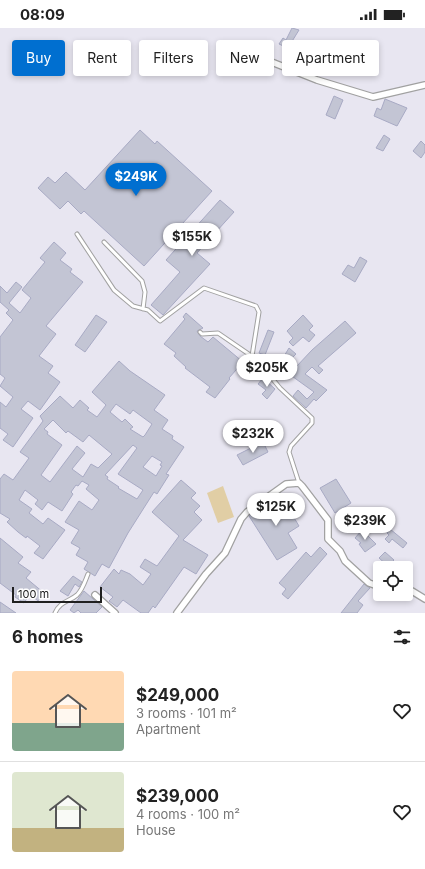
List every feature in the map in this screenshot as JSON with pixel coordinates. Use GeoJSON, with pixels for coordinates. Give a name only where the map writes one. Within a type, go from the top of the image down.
{"type":"FeatureCollection","features":[{"type":"Feature","properties":{"kind":"street"},"geometry":{"type":"LineString","coordinates":[[274,63],[330,85],[372,97],[425,85]]}},
{"type":"Feature","properties":{"kind":"street"},"geometry":{"type":"LineString","coordinates":[[177,613],[206,574],[225,553],[241,519],[247,512],[286,484],[299,483],[328,520],[328,539],[340,551],[345,561],[369,583],[373,584]]}},
{"type":"Feature","properties":{"kind":"street"},"geometry":{"type":"LineString","coordinates":[[413,592],[425,599]]}},
{"type":"Feature","properties":{"kind":"street"},"geometry":{"type":"LineString","coordinates":[[95,595],[115,613]]}},
{"type":"Feature","properties":{"kind":"lane"},"geometry":{"type":"LineString","coordinates":[[77,234],[114,290],[133,306],[148,310],[160,321],[204,288],[256,306],[259,312],[252,356]]}},
{"type":"Feature","properties":{"kind":"lane"},"geometry":{"type":"LineString","coordinates":[[104,242],[142,281],[145,292],[143,308]]}},
{"type":"Feature","properties":{"kind":"lane"},"geometry":{"type":"LineString","coordinates":[[200,332],[202,334],[218,333],[252,356],[280,388],[312,418],[312,422],[291,446],[289,452],[299,483]]}},
{"type":"Feature","properties":{"kind":"lane"},"geometry":{"type":"LineString","coordinates":[[55,613],[61,603],[73,598],[80,591],[88,574]]}},
{"type":"Feature","properties":{"kind":"shaded area"},"geometry":{"type":"Polygon","coordinates":[[[223,486],[234,517],[218,523],[207,493],[223,486]]]}},
{"type":"Feature","properties":{"kind":"building"},"geometry":{"type":"Polygon","coordinates":[[[292,28],[299,30],[293,40],[286,40],[292,28]]]}},
{"type":"Feature","properties":{"kind":"building"},"geometry":{"type":"Polygon","coordinates":[[[283,38],[286,40],[282,40],[282,45],[279,44],[283,38]]]}},
{"type":"Feature","properties":{"kind":"building"},"geometry":{"type":"Polygon","coordinates":[[[334,96],[343,100],[335,119],[326,115],[334,96]]]}},
{"type":"Feature","properties":{"kind":"building"},"geometry":{"type":"Polygon","coordinates":[[[385,99],[407,108],[397,126],[374,116],[377,108],[381,110],[385,99]]]}},
{"type":"Feature","properties":{"kind":"building"},"geometry":{"type":"Polygon","coordinates":[[[140,130],[155,144],[157,141],[212,191],[144,266],[84,211],[81,214],[68,201],[60,209],[38,188],[48,177],[55,183],[66,172],[85,190],[140,130]]]}},
{"type":"Feature","properties":{"kind":"building"},"geometry":{"type":"Polygon","coordinates":[[[384,135],[390,139],[383,151],[376,148],[384,135]]]}},
{"type":"Feature","properties":{"kind":"building"},"geometry":{"type":"Polygon","coordinates":[[[421,141],[425,145],[425,152],[421,158],[413,151],[421,141]]]}},
{"type":"Feature","properties":{"kind":"building"},"geometry":{"type":"Polygon","coordinates":[[[220,200],[234,212],[197,253],[210,264],[163,315],[151,305],[180,272],[166,260],[220,200]]]}},
{"type":"Feature","properties":{"kind":"building"},"geometry":{"type":"Polygon","coordinates":[[[54,242],[66,253],[60,260],[72,269],[70,272],[83,282],[46,326],[56,334],[39,356],[53,366],[48,373],[60,382],[40,410],[28,401],[21,409],[33,418],[13,447],[3,440],[8,434],[0,428],[0,402],[6,407],[13,397],[0,386],[5,378],[0,374],[0,337],[13,320],[6,313],[9,310],[0,302],[0,286],[7,293],[16,282],[22,287],[9,303],[20,313],[31,298],[22,290],[45,262],[40,258],[54,242]]]}},
{"type":"Feature","properties":{"kind":"building"},"geometry":{"type":"Polygon","coordinates":[[[360,257],[367,261],[355,282],[342,274],[348,265],[354,268],[360,257]]]}},
{"type":"Feature","properties":{"kind":"building"},"geometry":{"type":"Polygon","coordinates":[[[186,313],[203,328],[197,331],[200,336],[208,342],[213,337],[243,362],[229,378],[230,379],[215,398],[206,392],[210,387],[185,368],[186,367],[174,356],[176,353],[164,344],[185,319],[183,317],[186,313]]]}},
{"type":"Feature","properties":{"kind":"building"},"geometry":{"type":"Polygon","coordinates":[[[96,315],[107,322],[85,352],[75,345],[96,315]]]}},
{"type":"Feature","properties":{"kind":"building"},"geometry":{"type":"Polygon","coordinates":[[[303,315],[313,326],[309,330],[315,335],[309,342],[303,337],[293,346],[289,342],[293,338],[287,331],[303,315]]]}},
{"type":"Feature","properties":{"kind":"building"},"geometry":{"type":"Polygon","coordinates":[[[345,321],[356,333],[318,366],[323,370],[319,374],[312,367],[305,374],[327,390],[316,401],[314,399],[306,408],[293,396],[298,390],[307,399],[314,392],[278,366],[289,348],[296,354],[289,361],[296,367],[312,350],[345,321]]]}},
{"type":"Feature","properties":{"kind":"building"},"geometry":{"type":"Polygon","coordinates":[[[268,330],[274,332],[265,355],[259,353],[268,330]]]}},
{"type":"Feature","properties":{"kind":"building"},"geometry":{"type":"Polygon","coordinates":[[[119,361],[130,371],[165,395],[154,410],[168,420],[162,429],[173,436],[172,439],[184,447],[166,474],[169,475],[157,494],[154,492],[128,533],[109,568],[102,564],[95,576],[84,569],[88,562],[76,555],[80,548],[71,543],[79,530],[65,522],[79,501],[92,510],[99,500],[86,489],[89,485],[82,481],[78,486],[76,485],[71,492],[73,494],[62,511],[48,502],[42,510],[35,504],[38,500],[25,490],[19,500],[32,509],[29,513],[43,524],[48,518],[65,530],[43,559],[34,553],[40,546],[27,536],[26,538],[18,532],[7,522],[10,519],[0,513],[0,479],[4,474],[13,480],[29,458],[20,452],[43,421],[40,416],[60,396],[73,408],[80,400],[89,408],[87,410],[97,417],[106,405],[92,392],[119,361]],[[116,404],[110,412],[122,422],[125,419],[133,427],[130,429],[143,437],[152,424],[133,410],[130,414],[116,404]],[[53,420],[44,429],[48,432],[47,434],[62,445],[41,475],[50,482],[77,446],[85,453],[72,469],[83,477],[91,464],[98,468],[112,454],[89,435],[83,442],[68,431],[66,433],[53,420]],[[133,445],[105,475],[108,477],[107,479],[119,487],[118,488],[137,499],[143,490],[118,474],[137,448],[133,445]],[[152,456],[143,467],[156,476],[162,466],[160,465],[162,462],[152,456]]]}},
{"type":"Feature","properties":{"kind":"building"},"geometry":{"type":"Polygon","coordinates":[[[263,378],[275,389],[267,399],[262,394],[266,390],[258,384],[263,378]]]}},
{"type":"Feature","properties":{"kind":"building"},"geometry":{"type":"Polygon","coordinates":[[[263,442],[268,452],[243,465],[237,455],[263,442]]]}},
{"type":"Feature","properties":{"kind":"building"},"geometry":{"type":"Polygon","coordinates":[[[336,479],[351,503],[335,513],[320,488],[336,479]]]}},
{"type":"Feature","properties":{"kind":"building"},"geometry":{"type":"Polygon","coordinates":[[[181,480],[196,493],[191,498],[200,506],[194,512],[202,520],[183,540],[208,555],[196,574],[184,567],[155,608],[153,606],[148,613],[141,613],[123,600],[117,607],[109,601],[113,597],[100,587],[114,569],[119,574],[121,570],[130,574],[143,585],[151,574],[140,567],[145,559],[157,566],[179,536],[152,512],[181,480]]]}},
{"type":"Feature","properties":{"kind":"building"},"geometry":{"type":"Polygon","coordinates":[[[281,496],[299,526],[288,533],[297,548],[277,560],[249,516],[281,496]]]}},
{"type":"Feature","properties":{"kind":"building"},"geometry":{"type":"Polygon","coordinates":[[[390,529],[407,543],[403,548],[392,539],[389,543],[385,539],[389,535],[387,533],[390,529]]]}},
{"type":"Feature","properties":{"kind":"building"},"geometry":{"type":"Polygon","coordinates":[[[362,530],[376,544],[365,552],[359,544],[361,543],[355,538],[362,530]]]}},
{"type":"Feature","properties":{"kind":"building"},"geometry":{"type":"Polygon","coordinates":[[[0,538],[23,557],[18,563],[31,572],[26,578],[44,593],[38,601],[30,594],[24,603],[0,583],[0,538]]]}},
{"type":"Feature","properties":{"kind":"building"},"geometry":{"type":"Polygon","coordinates":[[[320,547],[327,554],[288,599],[282,594],[286,589],[279,583],[306,552],[311,557],[320,547]]]}},
{"type":"Feature","properties":{"kind":"building"},"geometry":{"type":"Polygon","coordinates":[[[385,552],[394,560],[382,561],[379,558],[385,552]]]}},
{"type":"Feature","properties":{"kind":"building"},"geometry":{"type":"Polygon","coordinates":[[[73,576],[82,582],[79,587],[75,584],[68,596],[60,591],[73,576]]]}},
{"type":"Feature","properties":{"kind":"building"},"geometry":{"type":"Polygon","coordinates":[[[364,584],[370,588],[358,601],[363,605],[357,613],[341,613],[364,584]]]}},
{"type":"Feature","properties":{"kind":"building"},"geometry":{"type":"Polygon","coordinates":[[[84,591],[102,607],[96,613],[81,613],[78,610],[74,613],[70,610],[84,591]]]}},
{"type":"Feature","properties":{"kind":"building"},"geometry":{"type":"Polygon","coordinates":[[[0,602],[16,613],[0,613],[0,602]]]}}]}
